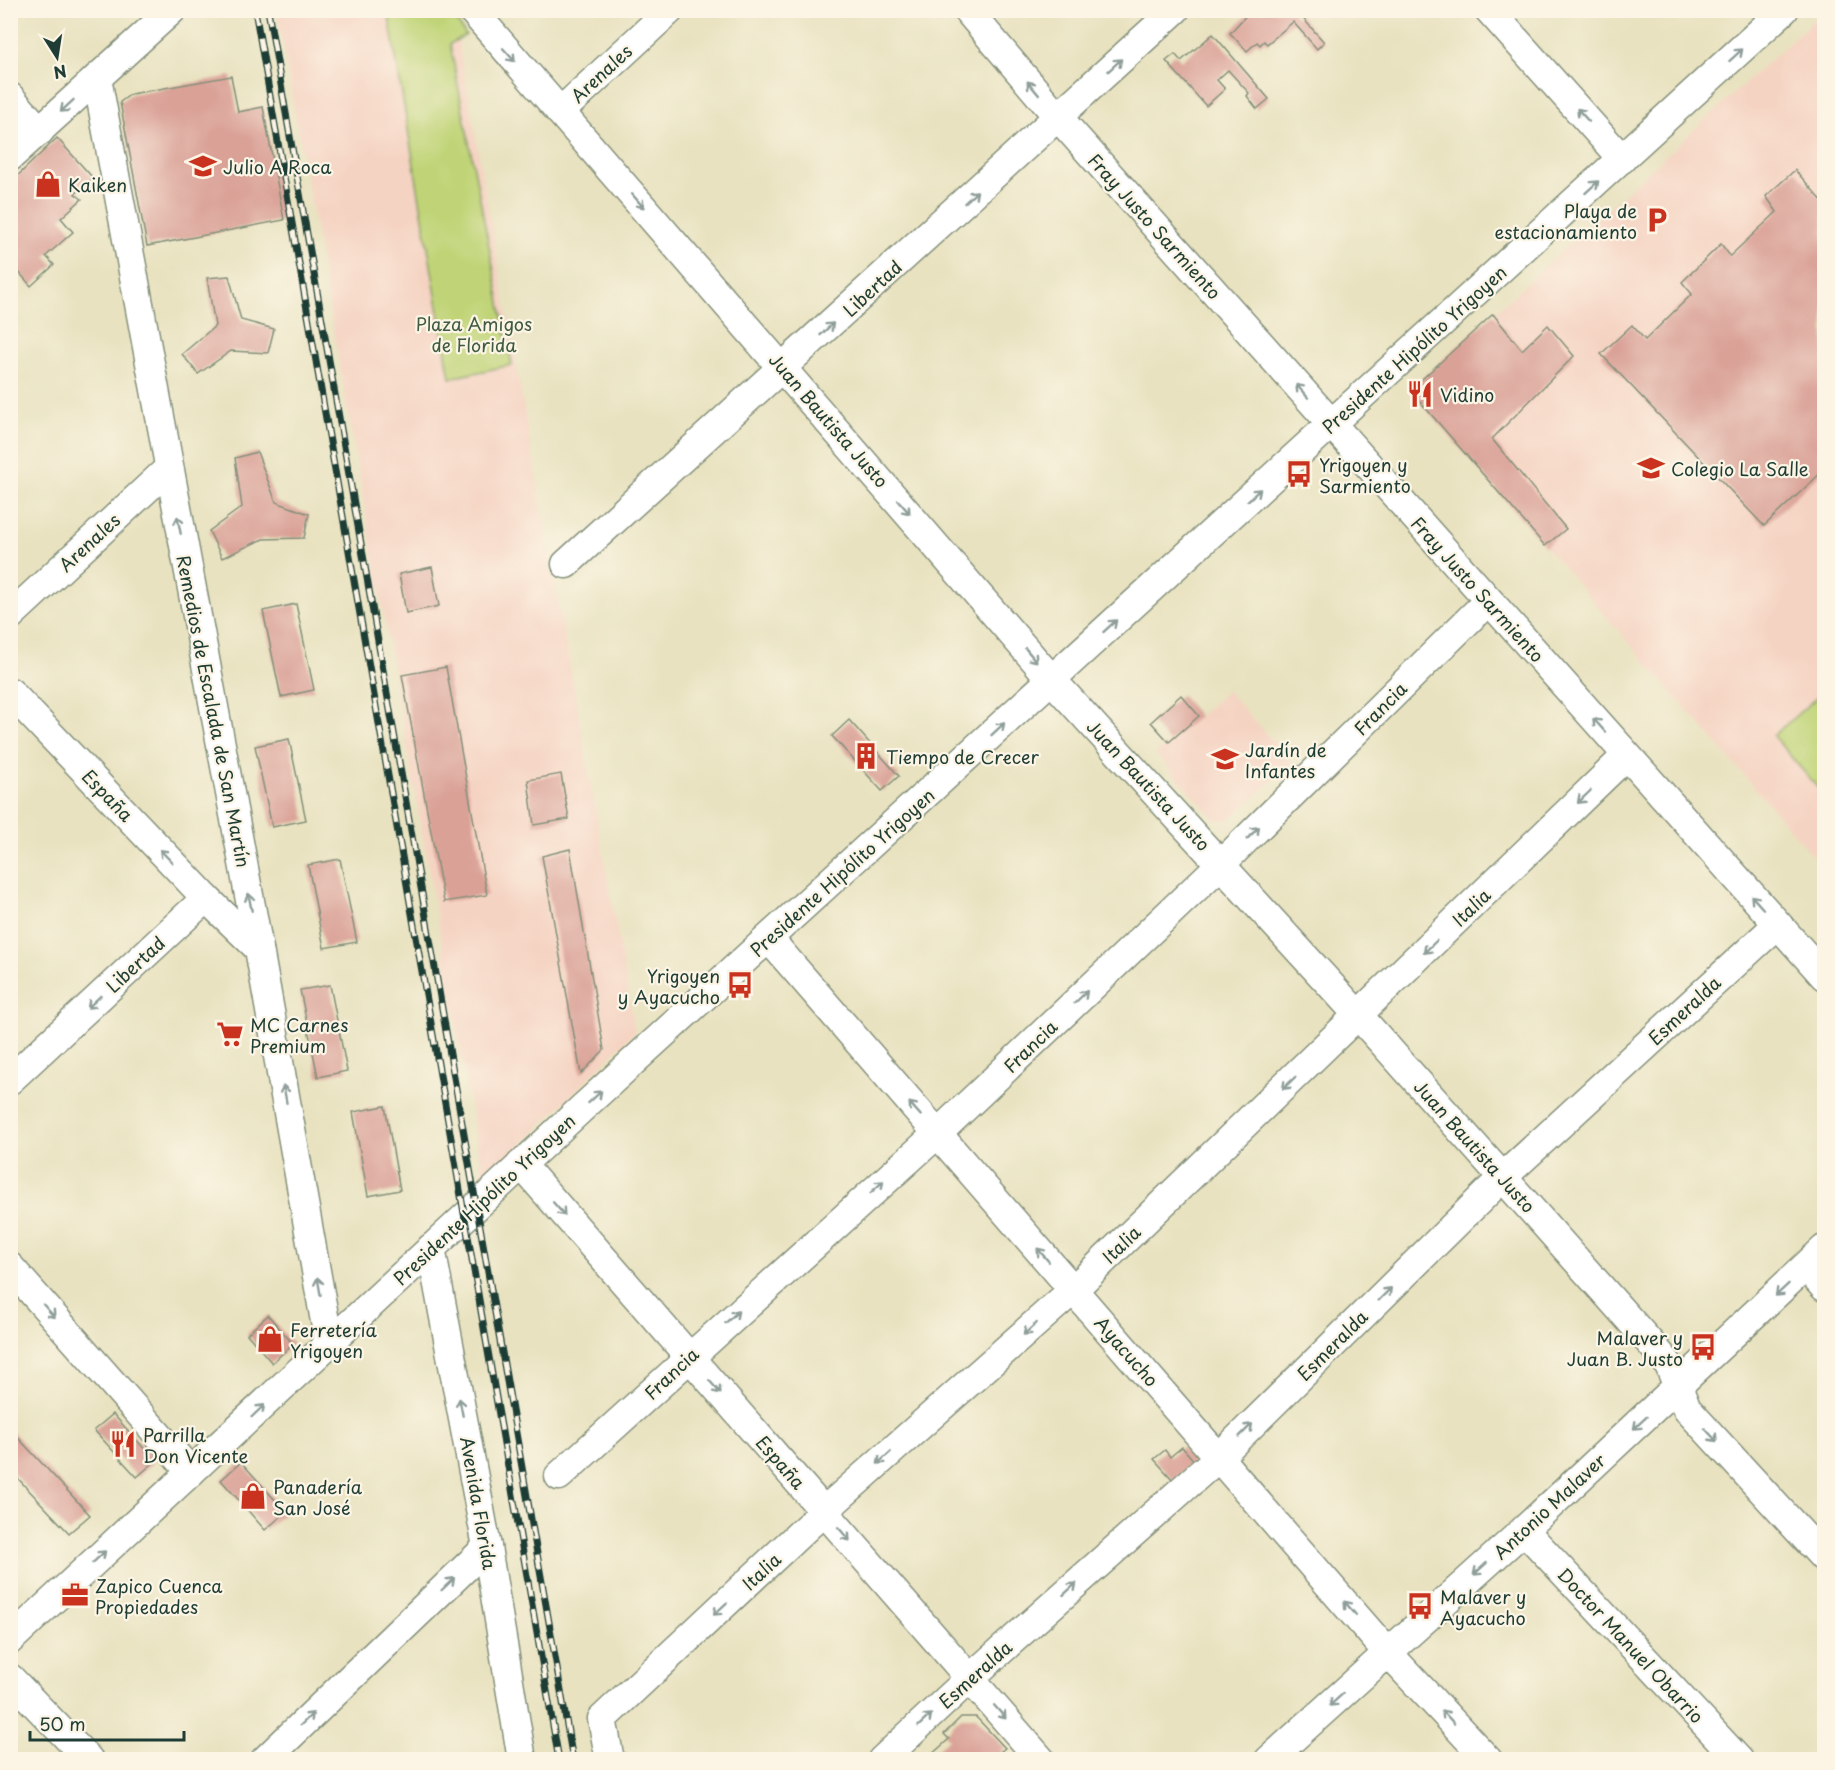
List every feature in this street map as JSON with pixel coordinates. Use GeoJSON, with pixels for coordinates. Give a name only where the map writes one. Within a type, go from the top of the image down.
{"type":"FeatureCollection","features":[{"type":"Feature","properties":{"kind":"street"},"geometry":{"type":"LineString","coordinates":[[10,157],[172,10]]}},
{"type":"Feature","properties":{"kind":"street","name":"Juan Bautista Justo"},"geometry":{"type":"LineString","coordinates":[[472,10],[1052,680],[1359,1016],[1669,1365],[1687,1409],[1824,1558]]}},
{"type":"Feature","properties":{"kind":"street","name":"Arenales"},"geometry":{"type":"LineString","coordinates":[[560,112],[670,10]]}},
{"type":"Feature","properties":{"kind":"street","name":"Fray Justo Sarmiento"},"geometry":{"type":"LineString","coordinates":[[967,10],[1058,117],[1824,976]]}},
{"type":"Feature","properties":{"kind":"street","name":"Libertad"},"geometry":{"type":"LineString","coordinates":[[566,564],[1175,10]]}},
{"type":"Feature","properties":{"kind":"street"},"geometry":{"type":"LineString","coordinates":[[1489,10],[1622,159]]}},
{"type":"Feature","properties":{"kind":"street","name":"Presidente Hipólito Yrigoyen"},"geometry":{"type":"LineString","coordinates":[[10,1640],[520,1164],[1784,10]]}},
{"type":"Feature","properties":{"kind":"street","name":"Remedios de Escalada de San Martín"},"geometry":{"type":"LineString","coordinates":[[97,78],[259,950],[329,1344]]}},
{"type":"Feature","properties":{"kind":"street"},"geometry":{"type":"LineString","coordinates":[[10,97],[40,131]]}},
{"type":"Feature","properties":{"kind":"street","name":"Arenales"},"geometry":{"type":"LineString","coordinates":[[10,616],[168,469]]}},
{"type":"Feature","properties":{"kind":"street","name":"Francia"},"geometry":{"type":"LineString","coordinates":[[558,1476],[688,1356],[937,1134],[1221,864],[1488,601]]}},
{"type":"Feature","properties":{"kind":"street","name":"España"},"geometry":{"type":"LineString","coordinates":[[10,692],[206,898]]}},
{"type":"Feature","properties":{"kind":"street","name":"Italia"},"geometry":{"type":"LineString","coordinates":[[610,1760],[602,1719],[824,1511],[1073,1290],[1626,756]]}},
{"type":"Feature","properties":{"kind":"street"},"geometry":{"type":"LineString","coordinates":[[206,898],[259,950]]}},
{"type":"Feature","properties":{"kind":"street","name":"Libertad"},"geometry":{"type":"LineString","coordinates":[[10,1080],[206,898]]}},
{"type":"Feature","properties":{"kind":"street","name":"Esmeralda"},"geometry":{"type":"LineString","coordinates":[[882,1760],[970,1677],[1220,1456],[1503,1178],[1777,925]]}},
{"type":"Feature","properties":{"kind":"street","name":"Ayacucho"},"geometry":{"type":"LineString","coordinates":[[769,939],[1220,1456],[1388,1653],[1488,1760]]}},
{"type":"Feature","properties":{"kind":"street","name":"España"},"geometry":{"type":"LineString","coordinates":[[520,1164],[1041,1760]]}},
{"type":"Feature","properties":{"kind":"street","name":"Avenida Florida"},"geometry":{"type":"LineString","coordinates":[[432,1248],[488,1547],[522,1760]]}},
{"type":"Feature","properties":{"kind":"street"},"geometry":{"type":"LineString","coordinates":[[10,1267],[191,1472]]}},
{"type":"Feature","properties":{"kind":"street","name":"Antonio Malaver"},"geometry":{"type":"LineString","coordinates":[[1269,1760],[1678,1388],[1818,1268]]}},
{"type":"Feature","properties":{"kind":"street","name":"Doctor Manuel Obarrio"},"geometry":{"type":"LineString","coordinates":[[1524,1530],[1739,1760]]}},
{"type":"Feature","properties":{"kind":"street"},"geometry":{"type":"LineString","coordinates":[[265,1760],[488,1547]]}},
{"type":"Feature","properties":{"kind":"street"},"geometry":{"type":"LineString","coordinates":[[10,1678],[88,1760]]}},
{"type":"Feature","properties":{"kind":"shaded area"},"geometry":{"type":"Polygon","coordinates":[[[277,11],[453,11],[635,1032],[484,1182],[277,11]]]}},
{"type":"Feature","properties":{"kind":"shaded area","name":"Colegio La Salle"},"geometry":{"type":"Polygon","coordinates":[[[1824,11],[1824,868],[1410,390],[1824,11]]]}},
{"type":"Feature","properties":{"kind":"shaded area","name":"Jardín de Infantes"},"geometry":{"type":"Polygon","coordinates":[[[1227,691],[1293,763],[1229,820],[1216,820],[1156,754],[1227,691]]]}},
{"type":"Feature","properties":{"kind":"green space","name":"Plaza Amigos de Florida"},"geometry":{"type":"Polygon","coordinates":[[[388,11],[455,11],[456,20],[466,35],[450,44],[512,365],[450,378],[388,11]]]}},
{"type":"Feature","properties":{"kind":"green space"},"geometry":{"type":"Polygon","coordinates":[[[1824,691],[1824,795],[1773,736],[1824,691]]]}},
{"type":"Feature","properties":{"kind":"building"},"geometry":{"type":"Polygon","coordinates":[[[1251,10],[1290,10],[1297,18],[1300,15],[1324,42],[1317,49],[1293,22],[1267,44],[1264,41],[1260,45],[1257,42],[1247,51],[1230,33],[1251,10]]]}},
{"type":"Feature","properties":{"kind":"building"},"geometry":{"type":"Polygon","coordinates":[[[1213,34],[1269,99],[1257,109],[1247,96],[1249,93],[1228,70],[1217,80],[1225,89],[1206,106],[1166,61],[1175,54],[1181,61],[1213,34]]]}},
{"type":"Feature","properties":{"kind":"building","name":"Julio A Roca"},"geometry":{"type":"Polygon","coordinates":[[[231,76],[238,112],[263,107],[284,220],[147,246],[120,102],[131,94],[231,76]]]}},
{"type":"Feature","properties":{"kind":"building"},"geometry":{"type":"Polygon","coordinates":[[[57,138],[93,178],[75,194],[82,199],[61,218],[73,232],[46,256],[54,265],[31,286],[10,262],[10,183],[57,138]]]}},
{"type":"Feature","properties":{"kind":"building"},"geometry":{"type":"Polygon","coordinates":[[[1795,170],[1824,203],[1824,470],[1764,526],[1601,354],[1632,325],[1645,340],[1692,294],[1682,282],[1721,244],[1730,256],[1777,212],[1766,196],[1795,170]]]}},
{"type":"Feature","properties":{"kind":"building"},"geometry":{"type":"Polygon","coordinates":[[[229,276],[241,320],[274,329],[268,353],[231,351],[198,374],[182,354],[215,326],[207,278],[229,276]]]}},
{"type":"Feature","properties":{"kind":"building"},"geometry":{"type":"Polygon","coordinates":[[[1493,314],[1522,350],[1548,325],[1574,356],[1492,439],[1566,529],[1545,546],[1410,390],[1493,314]]]}},
{"type":"Feature","properties":{"kind":"building"},"geometry":{"type":"Polygon","coordinates":[[[257,452],[276,502],[309,514],[304,538],[263,539],[222,558],[209,531],[242,507],[235,458],[257,452]]]}},
{"type":"Feature","properties":{"kind":"building"},"geometry":{"type":"Polygon","coordinates":[[[432,567],[439,606],[406,613],[399,574],[432,567]]]}},
{"type":"Feature","properties":{"kind":"building"},"geometry":{"type":"Polygon","coordinates":[[[296,604],[314,690],[281,697],[263,611],[296,604]]]}},
{"type":"Feature","properties":{"kind":"building"},"geometry":{"type":"Polygon","coordinates":[[[446,667],[487,895],[444,902],[402,675],[446,667]]]}},
{"type":"Feature","properties":{"kind":"building"},"geometry":{"type":"Polygon","coordinates":[[[1181,695],[1199,716],[1169,742],[1151,722],[1181,695]]]}},
{"type":"Feature","properties":{"kind":"building","name":"Tiempo de Crecer"},"geometry":{"type":"Polygon","coordinates":[[[849,720],[899,776],[882,791],[832,736],[849,720]]]}},
{"type":"Feature","properties":{"kind":"building"},"geometry":{"type":"Polygon","coordinates":[[[289,739],[306,820],[272,827],[255,746],[289,739]]]}},
{"type":"Feature","properties":{"kind":"building"},"geometry":{"type":"Polygon","coordinates":[[[561,774],[569,819],[534,825],[528,780],[561,774]]]}},
{"type":"Feature","properties":{"kind":"building"},"geometry":{"type":"Polygon","coordinates":[[[570,849],[604,1050],[581,1074],[542,856],[570,849]]]}},
{"type":"Feature","properties":{"kind":"building"},"geometry":{"type":"Polygon","coordinates":[[[340,859],[357,942],[324,948],[308,865],[340,859]]]}},
{"type":"Feature","properties":{"kind":"building"},"geometry":{"type":"Polygon","coordinates":[[[330,985],[347,1071],[318,1077],[300,990],[330,985]]]}},
{"type":"Feature","properties":{"kind":"building"},"geometry":{"type":"Polygon","coordinates":[[[385,1106],[400,1190],[368,1196],[353,1112],[385,1106]]]}},
{"type":"Feature","properties":{"kind":"building","name":"Ferretería Yrigoyen"},"geometry":{"type":"Polygon","coordinates":[[[268,1315],[293,1344],[272,1363],[247,1334],[268,1315]]]}},
{"type":"Feature","properties":{"kind":"building","name":"Parrilla Don Vicente"},"geometry":{"type":"Polygon","coordinates":[[[113,1414],[152,1457],[152,1464],[137,1477],[94,1430],[113,1414]]]}},
{"type":"Feature","properties":{"kind":"building"},"geometry":{"type":"Polygon","coordinates":[[[10,1429],[90,1515],[69,1533],[10,1470],[10,1429]]]}},
{"type":"Feature","properties":{"kind":"building"},"geometry":{"type":"Polygon","coordinates":[[[1182,1447],[1195,1462],[1173,1480],[1154,1459],[1165,1450],[1170,1457],[1182,1447]]]}},
{"type":"Feature","properties":{"kind":"building","name":"Panadería San José"},"geometry":{"type":"Polygon","coordinates":[[[241,1462],[286,1512],[265,1530],[221,1480],[241,1462]]]}},
{"type":"Feature","properties":{"kind":"building"},"geometry":{"type":"Polygon","coordinates":[[[961,1717],[976,1717],[1005,1748],[1001,1751],[1009,1760],[934,1760],[930,1756],[949,1739],[944,1734],[961,1717]]]}},
{"type":"Feature","properties":{"kind":"railway"},"geometry":{"type":"LineString","coordinates":[[255,10],[559,1760]]}},
{"type":"Feature","properties":{"kind":"railway"},"geometry":{"type":"LineString","coordinates":[[268,10],[573,1760]]}},
{"type":"Feature","properties":{"kind":"place","name":"Julio A Roca"},"geometry":{"type":"Point","coordinates":[203,166]}},
{"type":"Feature","properties":{"kind":"place","name":"Kaiken"},"geometry":{"type":"Point","coordinates":[48,184]}},
{"type":"Feature","properties":{"kind":"place","name":"Playa de estacionamiento"},"geometry":{"type":"Point","coordinates":[1657,220]}},
{"type":"Feature","properties":{"kind":"place","name":"Vidino"},"geometry":{"type":"Point","coordinates":[1420,394]}},
{"type":"Feature","properties":{"kind":"place","name":"Colegio La Salle"},"geometry":{"type":"Point","coordinates":[1651,468]}},
{"type":"Feature","properties":{"kind":"place","name":"Yrigoyen y Sarmiento"},"geometry":{"type":"Point","coordinates":[1299,474]}},
{"type":"Feature","properties":{"kind":"place","name":"Tiempo de Crecer"},"geometry":{"type":"Point","coordinates":[866,756]}},
{"type":"Feature","properties":{"kind":"place","name":"Jardín de Infantes"},"geometry":{"type":"Point","coordinates":[1225,759]}},
{"type":"Feature","properties":{"kind":"place","name":"Yrigoyen y Ayacucho"},"geometry":{"type":"Point","coordinates":[740,985]}},
{"type":"Feature","properties":{"kind":"place","name":"MC Carnes Premium"},"geometry":{"type":"Point","coordinates":[230,1034]}},
{"type":"Feature","properties":{"kind":"place","name":"Ferretería Yrigoyen"},"geometry":{"type":"Point","coordinates":[270,1339]}},
{"type":"Feature","properties":{"kind":"place","name":"Malaver y Juan B. Justo"},"geometry":{"type":"Point","coordinates":[1703,1347]}},
{"type":"Feature","properties":{"kind":"place","name":"Parrilla Don Vicente"},"geometry":{"type":"Point","coordinates":[123,1444]}},
{"type":"Feature","properties":{"kind":"place","name":"Panadería San José"},"geometry":{"type":"Point","coordinates":[253,1496]}},
{"type":"Feature","properties":{"kind":"place","name":"Zapico Cuenca Propiedades"},"geometry":{"type":"Point","coordinates":[75,1595]}},
{"type":"Feature","properties":{"kind":"place","name":"Malaver y Ayacucho"},"geometry":{"type":"Point","coordinates":[1420,1606]}}]}
